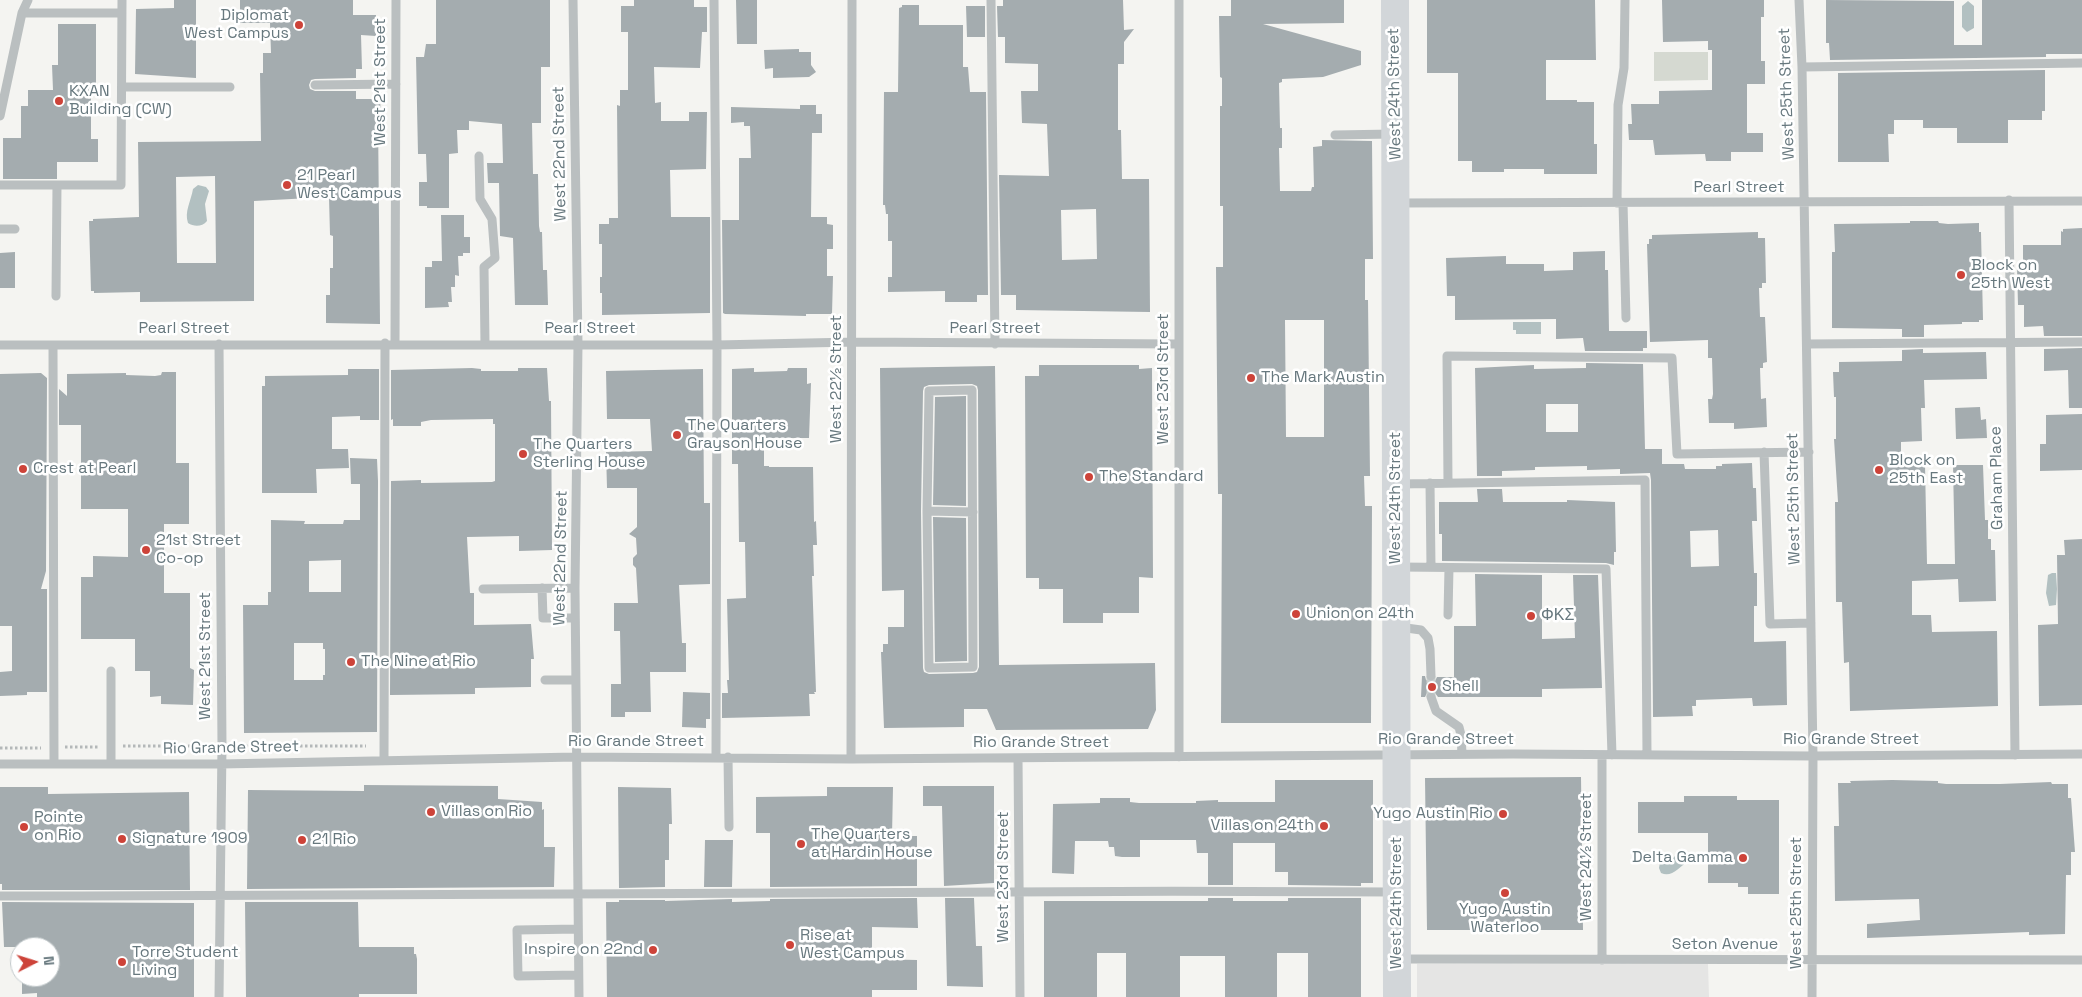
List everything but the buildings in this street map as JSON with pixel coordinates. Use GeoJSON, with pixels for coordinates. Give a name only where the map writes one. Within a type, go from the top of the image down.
{"type":"FeatureCollection","features":[{"type":"Feature","properties":{"kind":"main road","name":"West 24th Street"},"geometry":{"type":"LineString","coordinates":[[1394,0],[1396,134],[1397,997]]}},
{"type":"Feature","properties":{"kind":"street"},"geometry":{"type":"LineString","coordinates":[[0,116],[22,13],[28,0]]}},
{"type":"Feature","properties":{"kind":"street"},"geometry":{"type":"LineString","coordinates":[[0,185],[121,185],[122,0]]}},
{"type":"Feature","properties":{"kind":"street","name":"West 21st Street"},"geometry":{"type":"LineString","coordinates":[[395,344],[396,0]]}},
{"type":"Feature","properties":{"kind":"street","name":"West 22nd Street"},"geometry":{"type":"LineString","coordinates":[[574,0],[578,344],[575,680],[579,997]]}},
{"type":"Feature","properties":{"kind":"street"},"geometry":{"type":"LineString","coordinates":[[714,0],[717,345],[716,758]]}},
{"type":"Feature","properties":{"kind":"street","name":"West 22½ Street"},"geometry":{"type":"LineString","coordinates":[[851,759],[852,0]]}},
{"type":"Feature","properties":{"kind":"street"},"geometry":{"type":"LineString","coordinates":[[991,0],[995,344]]}},
{"type":"Feature","properties":{"kind":"street","name":"West 23rd Street"},"geometry":{"type":"LineString","coordinates":[[1179,0],[1179,757]]}},
{"type":"Feature","properties":{"kind":"street"},"geometry":{"type":"LineString","coordinates":[[1625,0],[1624,68],[1618,105],[1620,203],[1626,318]]}},
{"type":"Feature","properties":{"kind":"street","name":"West 25th Street"},"geometry":{"type":"LineString","coordinates":[[1799,0],[1805,203],[1813,756],[1812,997]]}},
{"type":"Feature","properties":{"kind":"street"},"geometry":{"type":"LineString","coordinates":[[22,13],[122,13]]}},
{"type":"Feature","properties":{"kind":"street"},"geometry":{"type":"LineString","coordinates":[[1802,67],[2082,63]]}},
{"type":"Feature","properties":{"kind":"street"},"geometry":{"type":"LineString","coordinates":[[315,85],[396,84]]}},
{"type":"Feature","properties":{"kind":"street"},"geometry":{"type":"LineString","coordinates":[[122,87],[230,87]]}},
{"type":"Feature","properties":{"kind":"street"},"geometry":{"type":"LineString","coordinates":[[1335,135],[1396,134]]}},
{"type":"Feature","properties":{"kind":"street"},"geometry":{"type":"LineString","coordinates":[[479,156],[480,199],[492,219],[495,258],[484,267],[485,344]]}},
{"type":"Feature","properties":{"kind":"street"},"geometry":{"type":"LineString","coordinates":[[56,185],[56,296]]}},
{"type":"Feature","properties":{"kind":"street","name":"Graham Place"},"geometry":{"type":"LineString","coordinates":[[2009,200],[2015,755]]}},
{"type":"Feature","properties":{"kind":"street","name":"Pearl Street"},"geometry":{"type":"LineString","coordinates":[[1396,204],[2082,201]]}},
{"type":"Feature","properties":{"kind":"street"},"geometry":{"type":"LineString","coordinates":[[0,229],[15,229]]}},
{"type":"Feature","properties":{"kind":"street","name":"Pearl Street"},"geometry":{"type":"LineString","coordinates":[[0,345],[717,345],[853,342],[1179,344]]}},
{"type":"Feature","properties":{"kind":"street"},"geometry":{"type":"LineString","coordinates":[[1807,344],[2082,342]]}},
{"type":"Feature","properties":{"kind":"street","name":"West 21st Street"},"geometry":{"type":"LineString","coordinates":[[219,344],[222,764],[219,997]]}},
{"type":"Feature","properties":{"kind":"street"},"geometry":{"type":"LineString","coordinates":[[384,760],[385,344]]}},
{"type":"Feature","properties":{"kind":"street"},"geometry":{"type":"LineString","coordinates":[[53,345],[54,764]]}},
{"type":"Feature","properties":{"kind":"street"},"geometry":{"type":"LineString","coordinates":[[1448,483],[1447,356],[1672,358],[1677,454],[1809,452]]}},
{"type":"Feature","properties":{"kind":"street"},"geometry":{"type":"LineString","coordinates":[[972,390],[973,512],[973,667],[929,668],[927,512],[929,391],[972,390]]}},
{"type":"Feature","properties":{"kind":"street"},"geometry":{"type":"LineString","coordinates":[[1764,452],[1770,624],[1811,623]]}},
{"type":"Feature","properties":{"kind":"street"},"geometry":{"type":"LineString","coordinates":[[1396,484],[1645,480],[1647,755]]}},
{"type":"Feature","properties":{"kind":"street"},"geometry":{"type":"LineString","coordinates":[[1430,483],[1431,567]]}},
{"type":"Feature","properties":{"kind":"street"},"geometry":{"type":"LineString","coordinates":[[927,512],[973,512]]}},
{"type":"Feature","properties":{"kind":"street"},"geometry":{"type":"LineString","coordinates":[[1396,567],[1606,569],[1612,755]]}},
{"type":"Feature","properties":{"kind":"street"},"geometry":{"type":"LineString","coordinates":[[1448,615],[1449,568]]}},
{"type":"Feature","properties":{"kind":"street"},"geometry":{"type":"LineString","coordinates":[[542,588],[543,618],[575,618]]}},
{"type":"Feature","properties":{"kind":"street"},"geometry":{"type":"LineString","coordinates":[[483,589],[575,588]]}},
{"type":"Feature","properties":{"kind":"street"},"geometry":{"type":"LineString","coordinates":[[1396,627],[1422,630],[1428,638],[1431,676]]}},
{"type":"Feature","properties":{"kind":"street"},"geometry":{"type":"LineString","coordinates":[[111,671],[111,764]]}},
{"type":"Feature","properties":{"kind":"street"},"geometry":{"type":"LineString","coordinates":[[545,680],[575,680]]}},
{"type":"Feature","properties":{"kind":"street"},"geometry":{"type":"LineString","coordinates":[[1431,697],[1436,711],[1459,728],[1462,754]]}},
{"type":"Feature","properties":{"kind":"street","name":"Rio Grande Street"},"geometry":{"type":"LineString","coordinates":[[0,764],[222,764],[576,757],[851,759],[1462,754],[1813,756],[2082,754]]}},
{"type":"Feature","properties":{"kind":"street","name":"West 24½ Street"},"geometry":{"type":"LineString","coordinates":[[1602,755],[1602,960]]}},
{"type":"Feature","properties":{"kind":"street"},"geometry":{"type":"LineString","coordinates":[[728,758],[729,827]]}},
{"type":"Feature","properties":{"kind":"street","name":"West 23rd Street"},"geometry":{"type":"LineString","coordinates":[[1018,758],[1020,997]]}},
{"type":"Feature","properties":{"kind":"street"},"geometry":{"type":"LineString","coordinates":[[0,896],[1019,891],[1396,892]]}},
{"type":"Feature","properties":{"kind":"street"},"geometry":{"type":"LineString","coordinates":[[578,929],[517,930],[518,976],[578,975]]}},
{"type":"Feature","properties":{"kind":"street","name":"Seton Avenue"},"geometry":{"type":"LineString","coordinates":[[1397,959],[2082,960]]}},
{"type":"Feature","properties":{"kind":"shaded area"},"geometry":{"type":"Polygon","coordinates":[[[1968,1],[1974,6],[1974,28],[1967,32],[1962,27],[1962,6],[1968,1]]]}},
{"type":"Feature","properties":{"kind":"shaded area"},"geometry":{"type":"Polygon","coordinates":[[[1654,52],[1708,52],[1708,80],[1654,81],[1654,52]]]}},
{"type":"Feature","properties":{"kind":"shaded area"},"geometry":{"type":"Polygon","coordinates":[[[198,185],[206,187],[209,191],[205,204],[207,221],[195,226],[188,223],[187,215],[193,189],[198,185]]]}},
{"type":"Feature","properties":{"kind":"shaded area"},"geometry":{"type":"Polygon","coordinates":[[[1513,322],[1541,322],[1541,334],[1516,334],[1516,330],[1513,330],[1513,322]]]}},
{"type":"Feature","properties":{"kind":"shaded area"},"geometry":{"type":"Polygon","coordinates":[[[2056,573],[2056,605],[2049,606],[2046,593],[2048,575],[2056,573]]]}},
{"type":"Feature","properties":{"kind":"shaded area"},"geometry":{"type":"Polygon","coordinates":[[[1678,853],[1686,855],[1687,862],[1672,873],[1661,873],[1659,868],[1660,862],[1672,859],[1678,853]]]}},
{"type":"Feature","properties":{"kind":"shaded area"},"geometry":{"type":"Polygon","coordinates":[[[1417,964],[1708,964],[1709,997],[1417,997],[1417,964]]]}},
{"type":"Feature","properties":{"kind":"tunnel"},"geometry":{"type":"LineString","coordinates":[[1431,676],[1431,697]]}},
{"type":"Feature","properties":{"kind":"place","name":"Diplomat West Campus"},"geometry":{"type":"Point","coordinates":[299,25]}},
{"type":"Feature","properties":{"kind":"place","name":"KXAN Building (CW)"},"geometry":{"type":"Point","coordinates":[59,101]}},
{"type":"Feature","properties":{"kind":"place","name":"21 Pearl West Campus"},"geometry":{"type":"Point","coordinates":[287,185]}},
{"type":"Feature","properties":{"kind":"place","name":"Block on 25th West"},"geometry":{"type":"Point","coordinates":[1961,275]}},
{"type":"Feature","properties":{"kind":"place","name":"The Mark Austin"},"geometry":{"type":"Point","coordinates":[1251,378]}},
{"type":"Feature","properties":{"kind":"place","name":"The Quarters Grayson House"},"geometry":{"type":"Point","coordinates":[677,435]}},
{"type":"Feature","properties":{"kind":"place","name":"The Quarters Sterling House"},"geometry":{"type":"Point","coordinates":[523,454]}},
{"type":"Feature","properties":{"kind":"place","name":"Crest at Pearl"},"geometry":{"type":"Point","coordinates":[23,469]}},
{"type":"Feature","properties":{"kind":"place","name":"Block on 25th East"},"geometry":{"type":"Point","coordinates":[1879,470]}},
{"type":"Feature","properties":{"kind":"place","name":"The Standard"},"geometry":{"type":"Point","coordinates":[1089,477]}},
{"type":"Feature","properties":{"kind":"place","name":"21st Street Co-op"},"geometry":{"type":"Point","coordinates":[146,550]}},
{"type":"Feature","properties":{"kind":"place","name":"Union on 24th"},"geometry":{"type":"Point","coordinates":[1296,614]}},
{"type":"Feature","properties":{"kind":"place","name":"ΦΚΣ"},"geometry":{"type":"Point","coordinates":[1531,616]}},
{"type":"Feature","properties":{"kind":"place","name":"The Nine at Rio"},"geometry":{"type":"Point","coordinates":[351,662]}},
{"type":"Feature","properties":{"kind":"place","name":"Shell"},"geometry":{"type":"Point","coordinates":[1432,687]}},
{"type":"Feature","properties":{"kind":"place","name":"Villas on Rio"},"geometry":{"type":"Point","coordinates":[431,812]}},
{"type":"Feature","properties":{"kind":"place","name":"Yugo Austin Rio"},"geometry":{"type":"Point","coordinates":[1503,814]}},
{"type":"Feature","properties":{"kind":"place","name":"Villas on 24th"},"geometry":{"type":"Point","coordinates":[1324,826]}},
{"type":"Feature","properties":{"kind":"place","name":"Pointe on Rio"},"geometry":{"type":"Point","coordinates":[24,827]}},
{"type":"Feature","properties":{"kind":"place","name":"Signature 1909"},"geometry":{"type":"Point","coordinates":[122,839]}},
{"type":"Feature","properties":{"kind":"place","name":"21 Rio"},"geometry":{"type":"Point","coordinates":[302,840]}},
{"type":"Feature","properties":{"kind":"place","name":"The Quarters at Hardin House"},"geometry":{"type":"Point","coordinates":[801,844]}},
{"type":"Feature","properties":{"kind":"place","name":"Delta Gamma"},"geometry":{"type":"Point","coordinates":[1743,858]}},
{"type":"Feature","properties":{"kind":"place","name":"Yugo Austin Waterloo"},"geometry":{"type":"Point","coordinates":[1505,893]}},
{"type":"Feature","properties":{"kind":"place","name":"Rise at West Campus"},"geometry":{"type":"Point","coordinates":[790,945]}},
{"type":"Feature","properties":{"kind":"place","name":"Inspire on 22nd"},"geometry":{"type":"Point","coordinates":[653,950]}},
{"type":"Feature","properties":{"kind":"place","name":"Torre Student Living"},"geometry":{"type":"Point","coordinates":[122,962]}}]}
